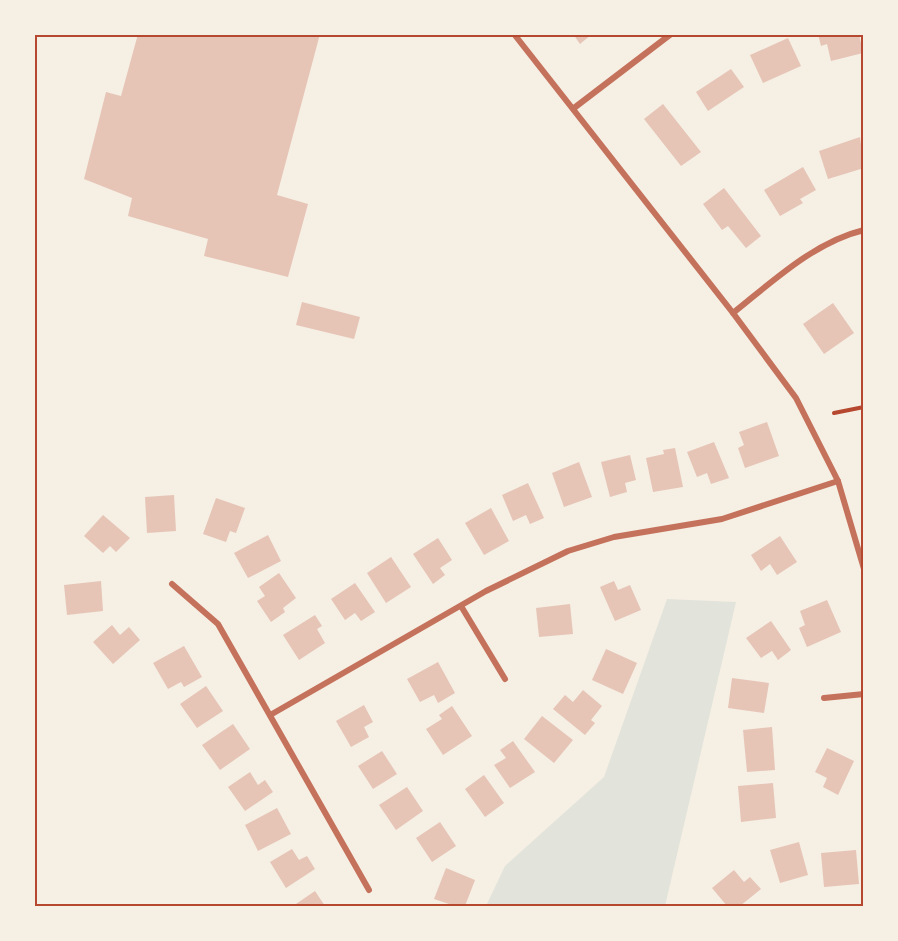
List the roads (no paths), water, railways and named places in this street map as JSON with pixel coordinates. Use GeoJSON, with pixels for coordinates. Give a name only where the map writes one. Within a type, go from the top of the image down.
{"type":"FeatureCollection","features":[{"type":"Feature","properties":{"kind":"street"},"geometry":{"type":"LineString","coordinates":[[514,34],[733,313],[796,398],[838,481],[864,570]]}},
{"type":"Feature","properties":{"kind":"street"},"geometry":{"type":"LineString","coordinates":[[574,108],[671,34]]}},
{"type":"Feature","properties":{"kind":"street"},"geometry":{"type":"LineString","coordinates":[[733,313],[808,257],[840,238],[864,230]]}},
{"type":"Feature","properties":{"kind":"street"},"geometry":{"type":"LineString","coordinates":[[272,714],[528,568],[567,551],[614,537],[739,514],[838,481]]}},
{"type":"Feature","properties":{"kind":"street"},"geometry":{"type":"LineString","coordinates":[[172,584],[218,624],[272,714],[369,890]]}},
{"type":"Feature","properties":{"kind":"street"},"geometry":{"type":"LineString","coordinates":[[461,606],[505,679]]}},
{"type":"Feature","properties":{"kind":"street"},"geometry":{"type":"LineString","coordinates":[[825,698],[864,694]]}}]}
